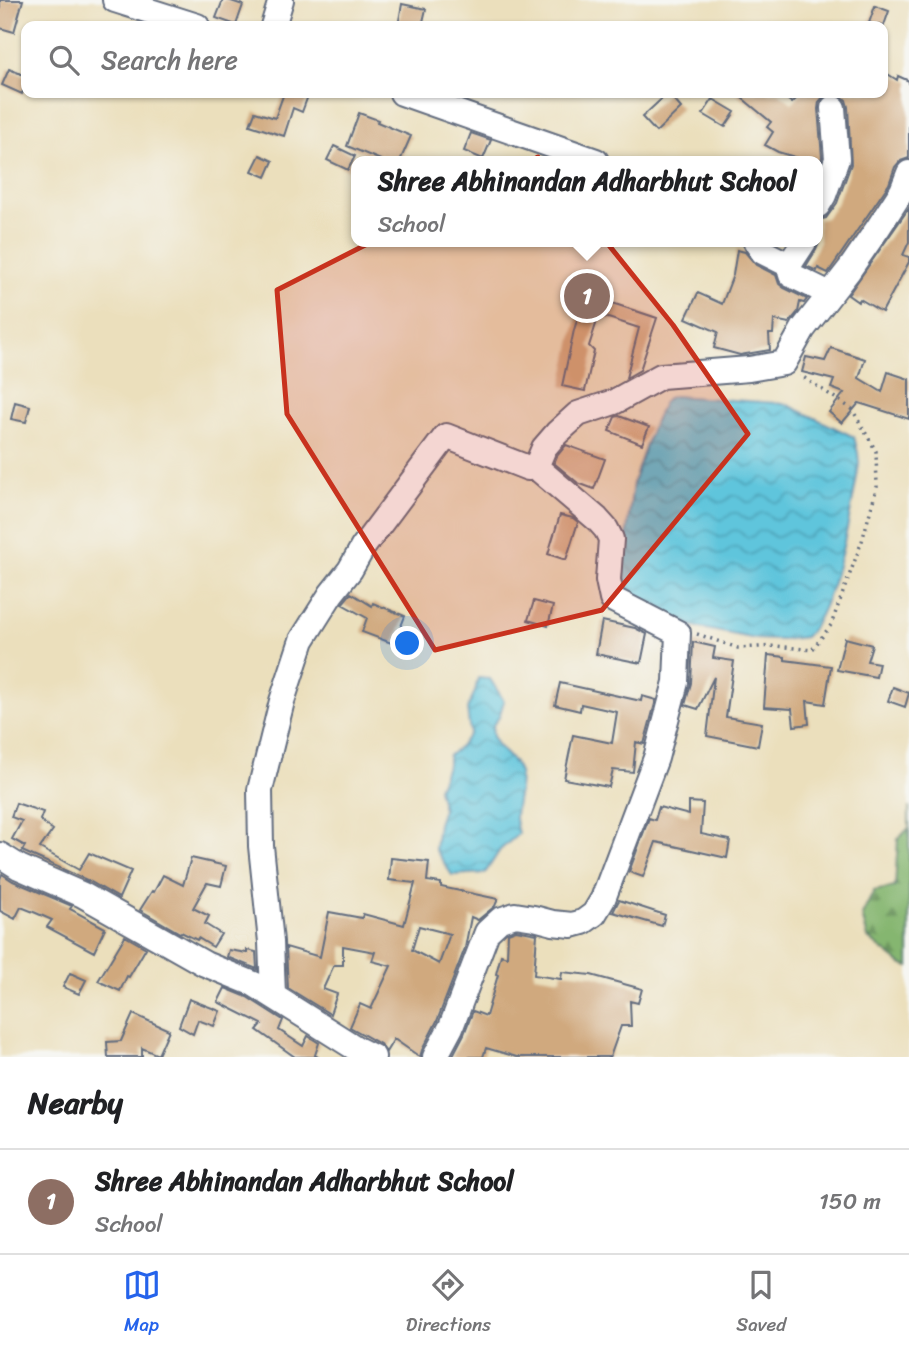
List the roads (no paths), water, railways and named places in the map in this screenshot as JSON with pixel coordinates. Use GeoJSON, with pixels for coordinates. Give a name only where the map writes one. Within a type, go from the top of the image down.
{"type":"FeatureCollection","features":[{"type":"Feature","properties":{"kind":"street"},"geometry":{"type":"LineString","coordinates":[[115,0],[181,21]]}},
{"type":"Feature","properties":{"kind":"street"},"geometry":{"type":"LineString","coordinates":[[275,21],[281,0]]}},
{"type":"Feature","properties":{"kind":"street"},"geometry":{"type":"LineString","coordinates":[[416,98],[582,156]]}},
{"type":"Feature","properties":{"kind":"street"},"geometry":{"type":"LineString","coordinates":[[823,197],[837,159],[834,108]]}},
{"type":"Feature","properties":{"kind":"street"},"geometry":{"type":"LineString","coordinates":[[536,467],[544,448],[578,414],[614,402],[661,376],[749,369],[783,363],[803,330],[878,228],[902,191],[909,173]]}},
{"type":"Feature","properties":{"kind":"street"},"geometry":{"type":"LineString","coordinates":[[759,247],[762,252],[789,265],[792,275],[830,294]]}},
{"type":"Feature","properties":{"kind":"street"},"geometry":{"type":"LineString","coordinates":[[789,265],[801,247]]}},
{"type":"Feature","properties":{"kind":"street"},"geometry":{"type":"LineString","coordinates":[[273,995],[271,942],[261,846],[260,790],[282,701],[302,640],[363,547],[446,436],[528,468],[536,467],[606,529],[611,539],[608,580],[612,599],[678,633],[676,682],[656,758],[603,899],[594,914],[583,922],[572,925],[515,915],[500,920],[487,932],[451,1027],[435,1057]]}},
{"type":"Feature","properties":{"kind":"street"},"geometry":{"type":"LineString","coordinates":[[0,855],[19,867],[83,895],[205,964],[254,984],[361,1054]]}},
{"type":"Feature","properties":{"kind":"water"},"geometry":{"type":"Polygon","coordinates":[[[674,396],[788,405],[854,437],[859,464],[841,556],[825,604],[816,623],[805,637],[756,639],[686,625],[635,596],[628,588],[623,577],[623,564],[633,483],[663,403],[674,396]]]}},
{"type":"Feature","properties":{"kind":"water"},"geometry":{"type":"Polygon","coordinates":[[[478,678],[490,679],[504,701],[499,717],[493,724],[492,734],[519,773],[515,817],[518,834],[500,850],[485,873],[452,875],[435,849],[443,809],[438,788],[448,764],[448,756],[460,747],[470,733],[467,709],[478,678]]]}},
{"type":"Feature","properties":{"kind":"place","name":"Shree Abhinandan Adharbhut School"},"geometry":{"type":"Point","coordinates":[587,296]}}]}
